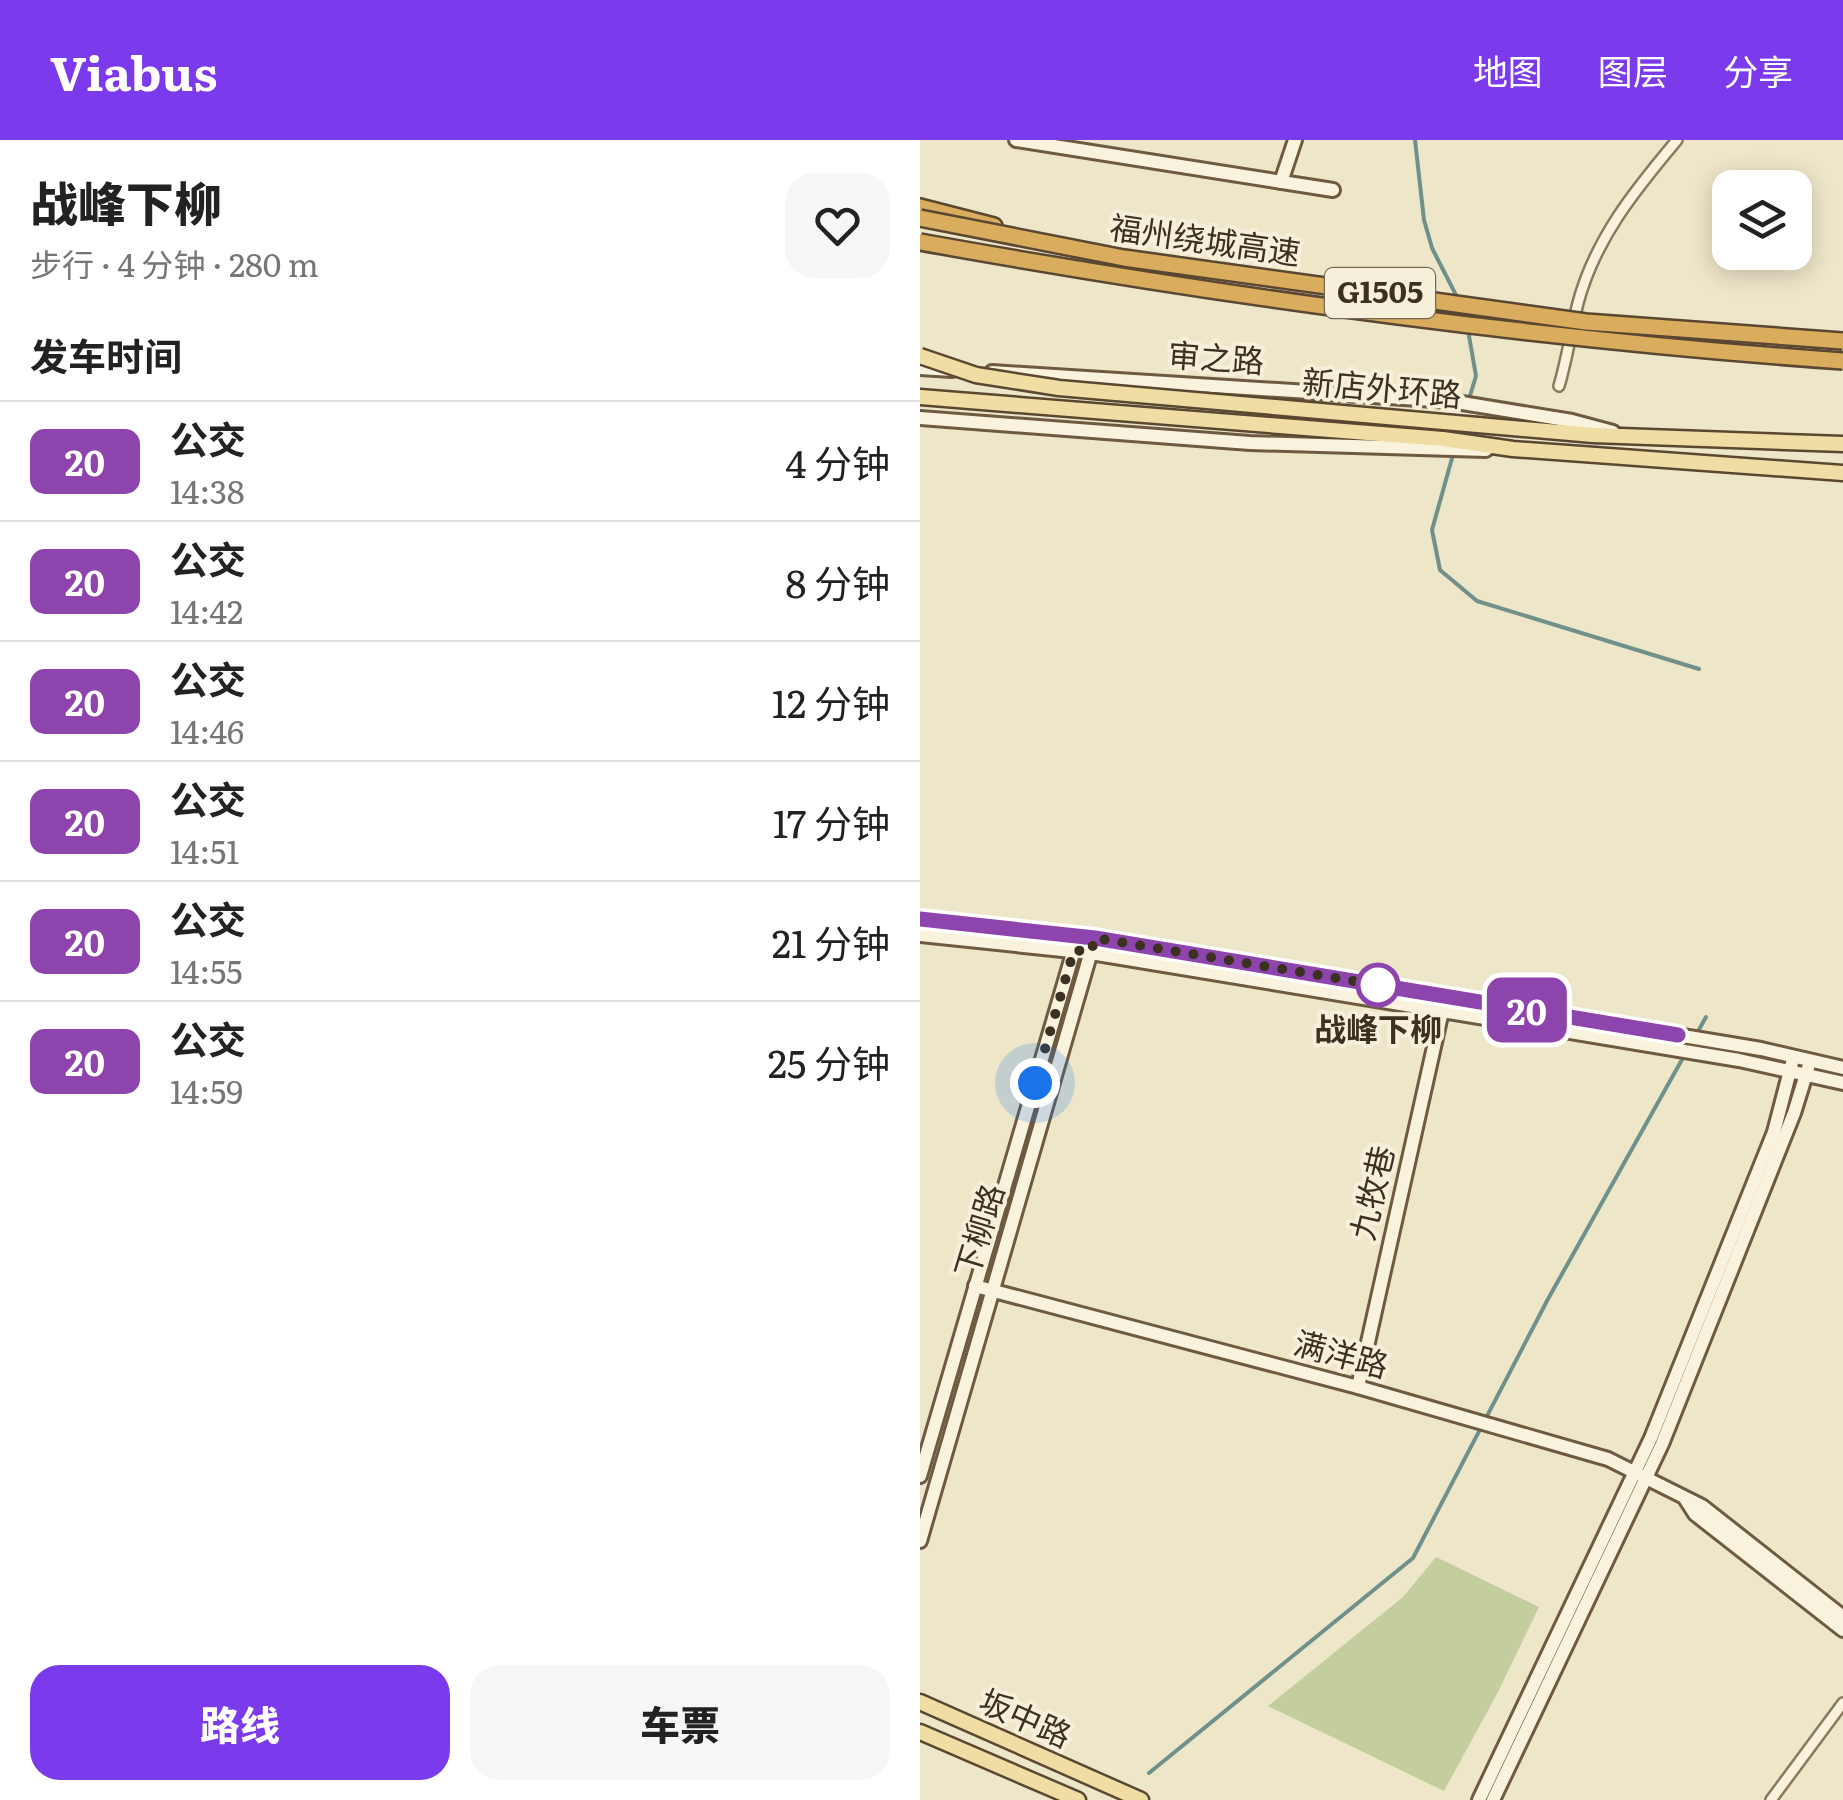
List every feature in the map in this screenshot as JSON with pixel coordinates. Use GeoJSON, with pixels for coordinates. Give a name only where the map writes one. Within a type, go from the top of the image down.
{"type":"FeatureCollection","features":[{"type":"Feature","properties":{"kind":"highway"},"geometry":{"type":"LineString","coordinates":[[920,207],[1124,258]]}},
{"type":"Feature","properties":{"kind":"highway","name":"福州绕城高速"},"geometry":{"type":"LineString","coordinates":[[920,218],[1124,258],[1586,322],[1843,341]]}},
{"type":"Feature","properties":{"kind":"highway","name":"福州绕城高速"},"geometry":{"type":"LineString","coordinates":[[920,242],[1134,280],[1392,318],[1600,342],[1843,361]]}},
{"type":"Feature","properties":{"kind":"main road"},"geometry":{"type":"LineString","coordinates":[[1016,140],[1333,190]]}},
{"type":"Feature","properties":{"kind":"main road"},"geometry":{"type":"LineString","coordinates":[[1282,182],[1295,140]]}},
{"type":"Feature","properties":{"kind":"main road","name":"新店外环路"},"geometry":{"type":"LineString","coordinates":[[920,356],[976,376],[1059,388],[1625,436],[1843,444]]}},
{"type":"Feature","properties":{"kind":"main road","name":"审之路"},"geometry":{"type":"LineString","coordinates":[[920,368],[1450,401],[1572,421],[1625,436]]}},
{"type":"Feature","properties":{"kind":"main road","name":"新店外环路"},"geometry":{"type":"LineString","coordinates":[[920,397],[1474,446],[1843,473]]}},
{"type":"Feature","properties":{"kind":"main road"},"geometry":{"type":"LineString","coordinates":[[920,418],[1250,442],[1474,446]]}},
{"type":"Feature","properties":{"kind":"main road"},"geometry":{"type":"LineString","coordinates":[[920,919],[1678,1035],[1808,1066],[1843,1068]]}},
{"type":"Feature","properties":{"kind":"main road"},"geometry":{"type":"LineString","coordinates":[[920,935],[1076,943]]}},
{"type":"Feature","properties":{"kind":"main road","name":"下柳路"},"geometry":{"type":"LineString","coordinates":[[920,1476],[1076,943]]}},
{"type":"Feature","properties":{"kind":"main road"},"geometry":{"type":"LineString","coordinates":[[1093,945],[1696,1054],[1792,1062]]}},
{"type":"Feature","properties":{"kind":"main road","name":"下柳路"},"geometry":{"type":"LineString","coordinates":[[920,1541],[1093,945]]}},
{"type":"Feature","properties":{"kind":"main road","name":"九牧巷"},"geometry":{"type":"LineString","coordinates":[[1358,1387],[1442,1011]]}},
{"type":"Feature","properties":{"kind":"main road"},"geometry":{"type":"LineString","coordinates":[[1479,1800],[1641,1476],[1774,1132],[1792,1062]]}},
{"type":"Feature","properties":{"kind":"main road"},"geometry":{"type":"LineString","coordinates":[[1808,1066],[1843,1083]]}},
{"type":"Feature","properties":{"kind":"main road"},"geometry":{"type":"LineString","coordinates":[[1493,1800],[1641,1476],[1794,1113],[1808,1066]]}},
{"type":"Feature","properties":{"kind":"main road","name":"满洋路"},"geometry":{"type":"LineString","coordinates":[[974,1286],[1358,1387],[1608,1459],[1702,1506],[1843,1617]]}},
{"type":"Feature","properties":{"kind":"main road","name":"满洋路"},"geometry":{"type":"LineString","coordinates":[[1685,1498],[1696,1514],[1843,1630]]}},
{"type":"Feature","properties":{"kind":"main road","name":"坂中路"},"geometry":{"type":"LineString","coordinates":[[920,1702],[1137,1798]]}},
{"type":"Feature","properties":{"kind":"main road","name":"坂中路"},"geometry":{"type":"LineString","coordinates":[[920,1732],[1078,1800]]}},
{"type":"Feature","properties":{"kind":"street"},"geometry":{"type":"LineString","coordinates":[[1560,386],[1578,303],[1602,243],[1636,188],[1676,140]]}},
{"type":"Feature","properties":{"kind":"street"},"geometry":{"type":"LineString","coordinates":[[1771,1800],[1843,1703]]}},
{"type":"Feature","properties":{"kind":"green space"},"geometry":{"type":"Polygon","coordinates":[[[1436,1557],[1539,1607],[1444,1791],[1268,1706],[1403,1597],[1436,1557]]]}},
{"type":"Feature","properties":{"kind":"waterway"},"geometry":{"type":"LineString","coordinates":[[1415,140],[1424,220],[1432,248],[1457,297]]}},
{"type":"Feature","properties":{"kind":"waterway"},"geometry":{"type":"LineString","coordinates":[[1468,330],[1476,376],[1469,399]]}},
{"type":"Feature","properties":{"kind":"waterway"},"geometry":{"type":"LineString","coordinates":[[1454,451],[1432,530],[1440,570],[1477,601],[1699,669]]}},
{"type":"Feature","properties":{"kind":"waterway"},"geometry":{"type":"LineString","coordinates":[[1696,1035],[1706,1017]]}},
{"type":"Feature","properties":{"kind":"waterway"},"geometry":{"type":"LineString","coordinates":[[1149,1773],[1413,1558],[1548,1299],[1684,1056]]}},
{"type":"Feature","properties":{"kind":"bus line","name":"20"},"geometry":{"type":"LineString","coordinates":[[920,919],[1095,938],[1678,1035]]}},
{"type":"Feature","properties":{"kind":"place","name":"战峰下柳"},"geometry":{"type":"Point","coordinates":[1378,985]}},
{"type":"Feature","properties":{"kind":"route"},"geometry":{"type":"LineString","coordinates":[[1035,1083],[1074,950],[1091,952],[1095,938],[1378,985]]}}]}
